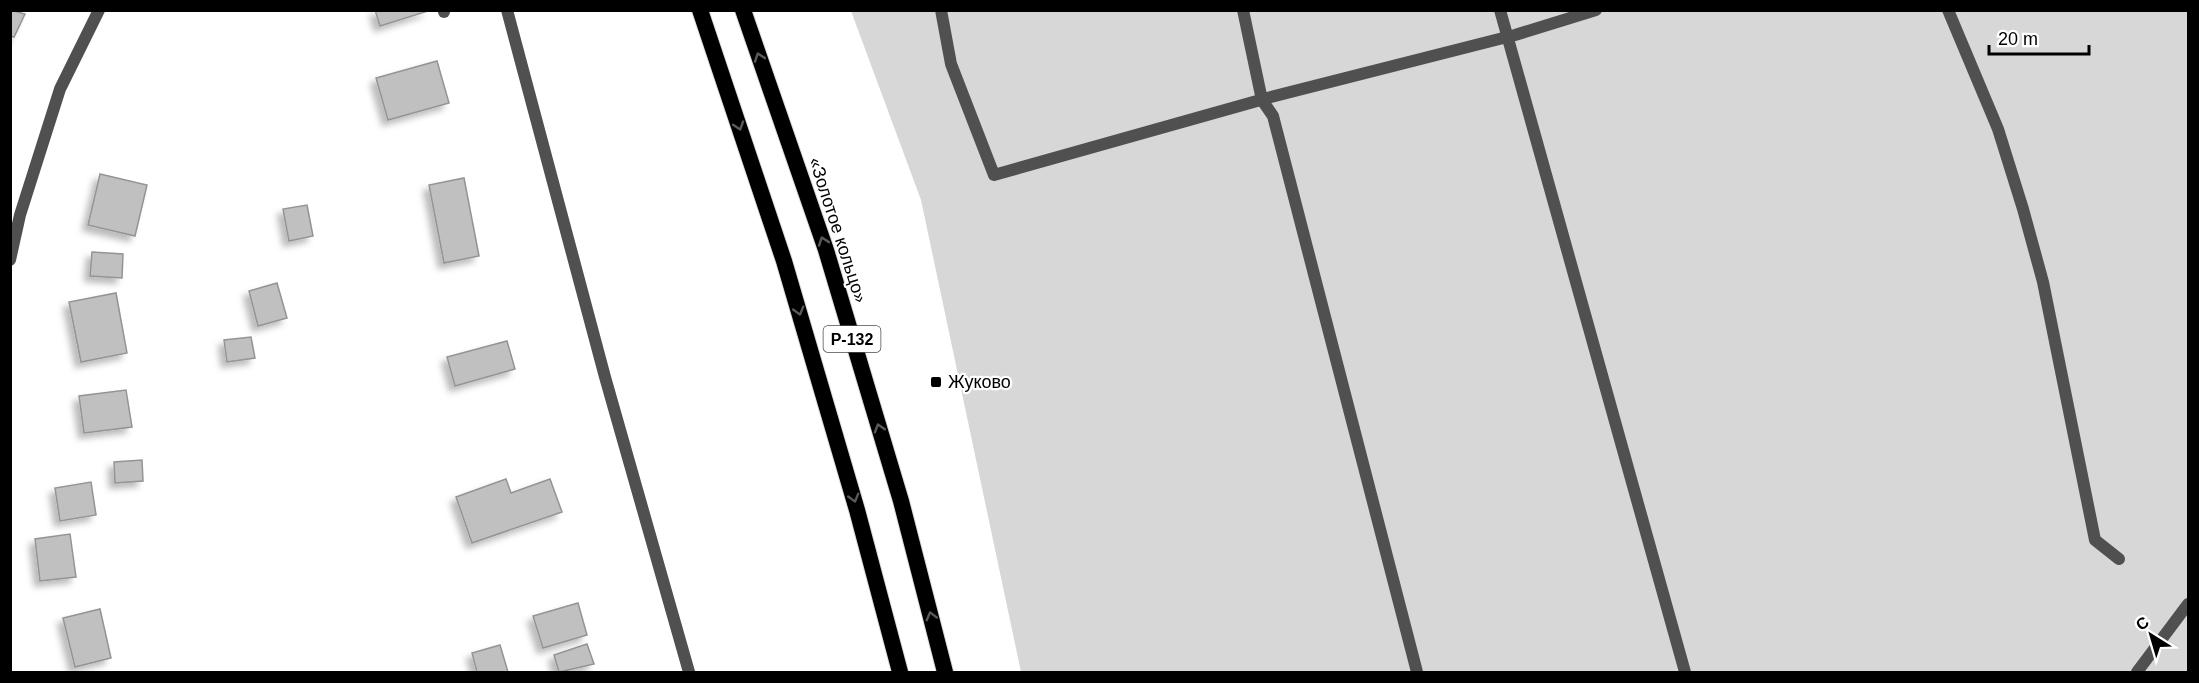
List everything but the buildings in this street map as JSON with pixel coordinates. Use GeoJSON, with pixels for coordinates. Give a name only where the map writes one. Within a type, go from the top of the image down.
{"type":"FeatureCollection","features":[{"type":"Feature","properties":{"kind":"highway","name":"Р-132"},"geometry":{"type":"LineString","coordinates":[[700,10],[784,261],[857,510],[900,672]]}},
{"type":"Feature","properties":{"kind":"highway","name":"«Золотое кольцо»"},"geometry":{"type":"LineString","coordinates":[[743,10],[826,250],[901,501],[945,672]]}},
{"type":"Feature","properties":{"kind":"street"},"geometry":{"type":"LineString","coordinates":[[10,260],[20,214],[60,89],[99,10]]}},
{"type":"Feature","properties":{"kind":"street"},"geometry":{"type":"LineString","coordinates":[[507,10],[605,377],[689,672]]}},
{"type":"Feature","properties":{"kind":"street"},"geometry":{"type":"LineString","coordinates":[[941,10],[951,64],[994,175],[1262,100],[1507,37],[1596,10]]}},
{"type":"Feature","properties":{"kind":"street"},"geometry":{"type":"LineString","coordinates":[[1243,10],[1262,100],[1273,116],[1417,672]]}},
{"type":"Feature","properties":{"kind":"street"},"geometry":{"type":"LineString","coordinates":[[1500,10],[1685,672]]}},
{"type":"Feature","properties":{"kind":"street"},"geometry":{"type":"LineString","coordinates":[[1948,10],[1998,129],[2023,209],[2043,282],[2095,540],[2119,559]]}},
{"type":"Feature","properties":{"kind":"street"},"geometry":{"type":"LineString","coordinates":[[2137,672],[2188,604]]}},
{"type":"Feature","properties":{"kind":"shaded area"},"geometry":{"type":"Polygon","coordinates":[[[851,11],[2188,11],[2188,672],[1021,672],[921,200],[851,11]]]}},
{"type":"Feature","properties":{"kind":"place","name":"Жуково"},"geometry":{"type":"Point","coordinates":[936,382]}}]}
